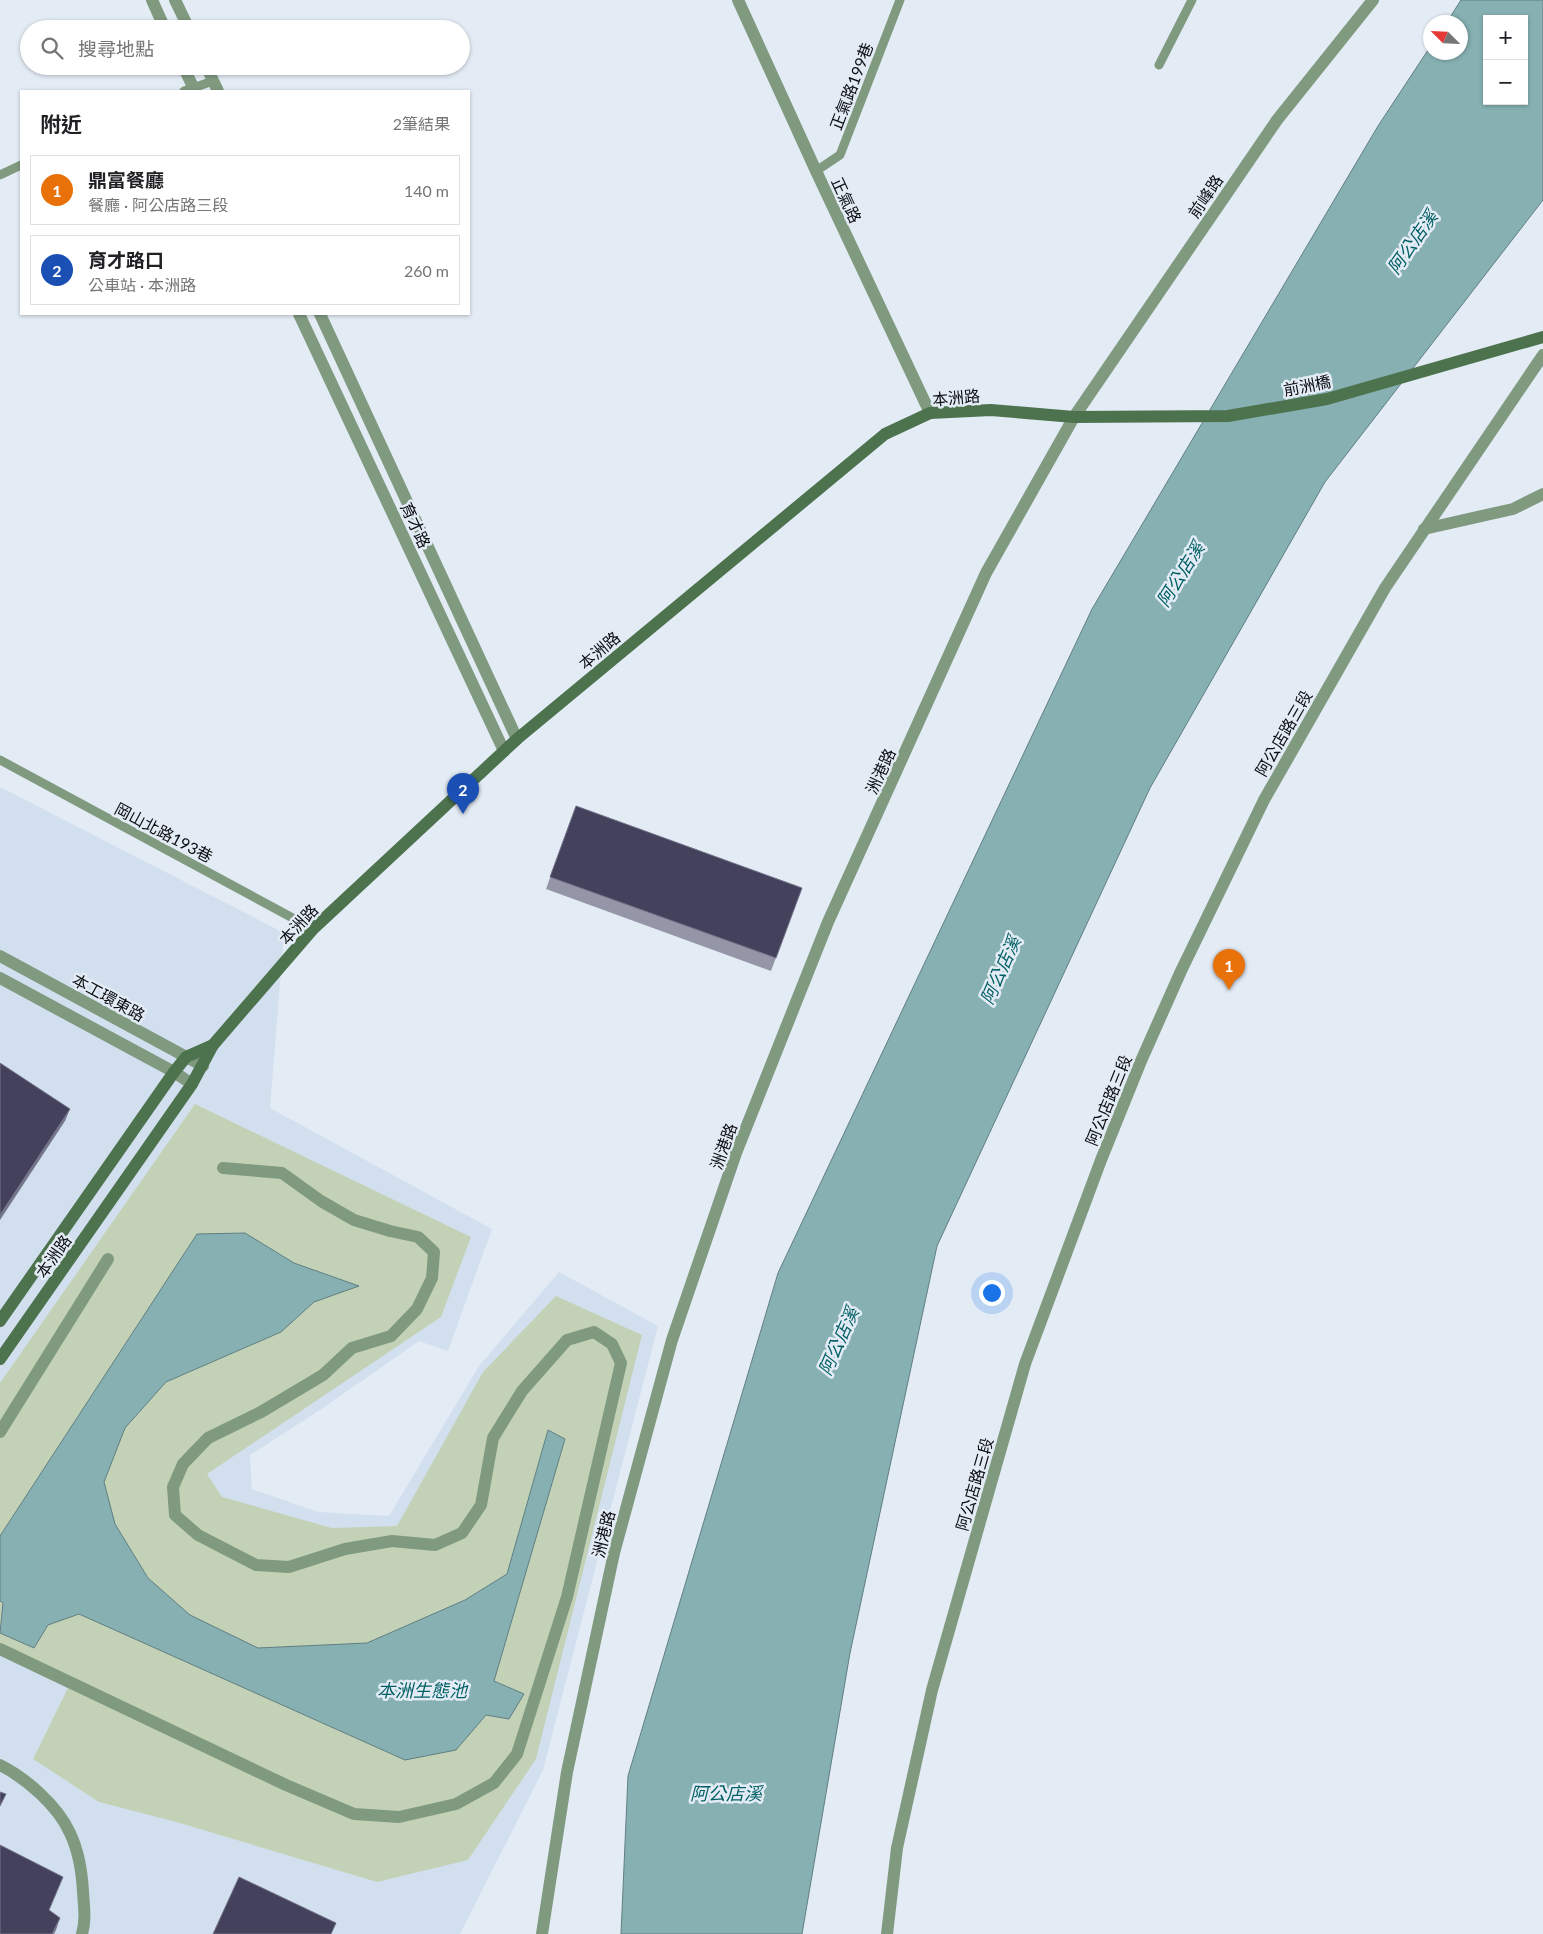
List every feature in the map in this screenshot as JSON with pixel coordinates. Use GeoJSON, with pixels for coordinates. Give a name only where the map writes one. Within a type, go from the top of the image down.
{"type":"FeatureCollection","features":[{"type":"Feature","properties":{"kind":"main road","name":"前洲橋"},"geometry":{"type":"LineString","coordinates":[[1074,417],[1228,416],[1327,399],[1543,337]]}},
{"type":"Feature","properties":{"kind":"main road","name":"本洲路"},"geometry":{"type":"LineString","coordinates":[[0,1359],[192,1084],[213,1044],[313,929],[517,739],[885,434],[930,414],[992,410],[1074,417]]}},
{"type":"Feature","properties":{"kind":"main road","name":"本洲路"},"geometry":{"type":"LineString","coordinates":[[0,1321],[174,1072],[186,1057],[213,1044]]}},
{"type":"Feature","properties":{"kind":"street"},"geometry":{"type":"LineString","coordinates":[[152,0],[162,20]]}},
{"type":"Feature","properties":{"kind":"street"},"geometry":{"type":"LineString","coordinates":[[176,0],[185,20]]}},
{"type":"Feature","properties":{"kind":"street","name":"正氣路"},"geometry":{"type":"LineString","coordinates":[[738,0],[930,414]]}},
{"type":"Feature","properties":{"kind":"street","name":"前峰路"},"geometry":{"type":"LineString","coordinates":[[1074,417],[1277,120],[1373,0]]}},
{"type":"Feature","properties":{"kind":"street"},"geometry":{"type":"LineString","coordinates":[[186,75],[190,90]]}},
{"type":"Feature","properties":{"kind":"street","name":"育才路"},"geometry":{"type":"LineString","coordinates":[[299,315],[504,751]]}},
{"type":"Feature","properties":{"kind":"street","name":"育才路"},"geometry":{"type":"LineString","coordinates":[[320,315],[517,739]]}},
{"type":"Feature","properties":{"kind":"street","name":"阿公店路三段"},"geometry":{"type":"LineString","coordinates":[[887,1934],[897,1848],[932,1690],[1025,1364],[1101,1160],[1141,1062],[1181,971],[1264,800],[1385,588],[1543,355]]}},
{"type":"Feature","properties":{"kind":"street","name":"洲港路"},"geometry":{"type":"LineString","coordinates":[[542,1934],[567,1772],[614,1553],[672,1340],[736,1153],[828,922],[986,573],[1074,417]]}},
{"type":"Feature","properties":{"kind":"street"},"geometry":{"type":"LineString","coordinates":[[1424,529],[1513,510],[1543,494]]}},
{"type":"Feature","properties":{"kind":"street","name":"本工環東路"},"geometry":{"type":"LineString","coordinates":[[0,956],[203,1066]]}},
{"type":"Feature","properties":{"kind":"street"},"geometry":{"type":"LineString","coordinates":[[0,978],[174,1072],[192,1084]]}},
{"type":"Feature","properties":{"kind":"street"},"geometry":{"type":"LineString","coordinates":[[0,1649],[286,1785],[354,1814],[399,1817],[456,1804],[494,1783],[517,1754],[567,1597],[621,1363],[612,1344],[594,1332],[567,1340],[522,1390],[493,1438],[481,1505],[462,1533],[435,1545],[392,1540],[345,1549],[289,1567],[256,1565],[198,1535],[175,1516],[173,1486],[183,1464],[208,1438],[261,1412],[323,1375],[352,1348],[391,1336],[417,1310],[432,1278],[434,1252],[418,1237],[354,1220],[282,1173],[223,1168]]}},
{"type":"Feature","properties":{"kind":"street"},"geometry":{"type":"LineString","coordinates":[[0,1432],[108,1259]]}},
{"type":"Feature","properties":{"kind":"street"},"geometry":{"type":"LineString","coordinates":[[0,1765],[16,1773],[49,1802],[70,1832],[81,1867],[86,1921],[82,1934]]}},
{"type":"Feature","properties":{"kind":"lane","name":"正氣路199巷"},"geometry":{"type":"LineString","coordinates":[[816,171],[840,155],[900,0]]}},
{"type":"Feature","properties":{"kind":"lane"},"geometry":{"type":"LineString","coordinates":[[1159,65],[1192,0]]}},
{"type":"Feature","properties":{"kind":"lane"},"geometry":{"type":"LineString","coordinates":[[190,90],[215,86]]}},
{"type":"Feature","properties":{"kind":"lane"},"geometry":{"type":"LineString","coordinates":[[0,174],[20,165]]}},
{"type":"Feature","properties":{"kind":"lane","name":"岡山北路193巷"},"geometry":{"type":"LineString","coordinates":[[0,760],[313,929]]}},
{"type":"Feature","properties":{"kind":"shaded area"},"geometry":{"type":"Polygon","coordinates":[[[0,787],[284,933],[270,1108],[492,1229],[448,1351],[419,1341],[320,1410],[250,1455],[252,1489],[318,1512],[389,1516],[479,1366],[559,1272],[658,1326],[543,1770],[460,1934],[0,1934],[0,787]]]}},
{"type":"Feature","properties":{"kind":"shaded area"},"geometry":{"type":"Polygon","coordinates":[[[195,1104],[471,1237],[441,1317],[207,1474],[222,1497],[332,1528],[397,1526],[483,1372],[556,1296],[642,1335],[536,1759],[468,1860],[377,1882],[180,1823],[99,1802],[33,1759],[68,1688],[0,1655],[0,1383],[195,1104]]]}},
{"type":"Feature","properties":{"kind":"water","name":"阿公店溪"},"geometry":{"type":"Polygon","coordinates":[[[1461,0],[1543,0],[1543,200],[1325,482],[1150,788],[937,1246],[850,1653],[802,1934],[621,1934],[628,1776],[778,1273],[1092,609],[1378,126],[1423,58],[1423,60],[1468,60],[1468,15],[1451,15],[1461,0]]]}},
{"type":"Feature","properties":{"kind":"water","name":"本洲生態池"},"geometry":{"type":"Polygon","coordinates":[[[245,1233],[294,1263],[359,1286],[314,1302],[281,1332],[166,1382],[125,1428],[104,1482],[115,1524],[148,1578],[190,1615],[258,1648],[367,1643],[465,1600],[507,1574],[548,1430],[565,1439],[494,1681],[524,1694],[509,1719],[486,1715],[456,1750],[405,1760],[79,1614],[48,1625],[34,1648],[0,1633],[3,1603],[0,1601],[0,1536],[197,1234],[245,1233]]]}},
{"type":"Feature","properties":{"kind":"building"},"geometry":{"type":"Polygon","coordinates":[[[576,806],[802,888],[776,958],[550,877],[576,806]]]}},
{"type":"Feature","properties":{"kind":"building"},"geometry":{"type":"Polygon","coordinates":[[[0,1063],[70,1109],[0,1215],[0,1063]]]}},
{"type":"Feature","properties":{"kind":"building"},"geometry":{"type":"Polygon","coordinates":[[[0,1792],[6,1794],[0,1806],[0,1792]]]}},
{"type":"Feature","properties":{"kind":"building"},"geometry":{"type":"Polygon","coordinates":[[[0,1845],[63,1877],[49,1910],[60,1918],[52,1934],[0,1934],[0,1845]]]}},
{"type":"Feature","properties":{"kind":"building"},"geometry":{"type":"Polygon","coordinates":[[[239,1877],[336,1923],[331,1934],[213,1934],[239,1877]]]}},
{"type":"Feature","properties":{"kind":"place","name":"育才路口"},"geometry":{"type":"Point","coordinates":[463,814]}},
{"type":"Feature","properties":{"kind":"place","name":"鼎富餐廳"},"geometry":{"type":"Point","coordinates":[1229,990]}}]}
